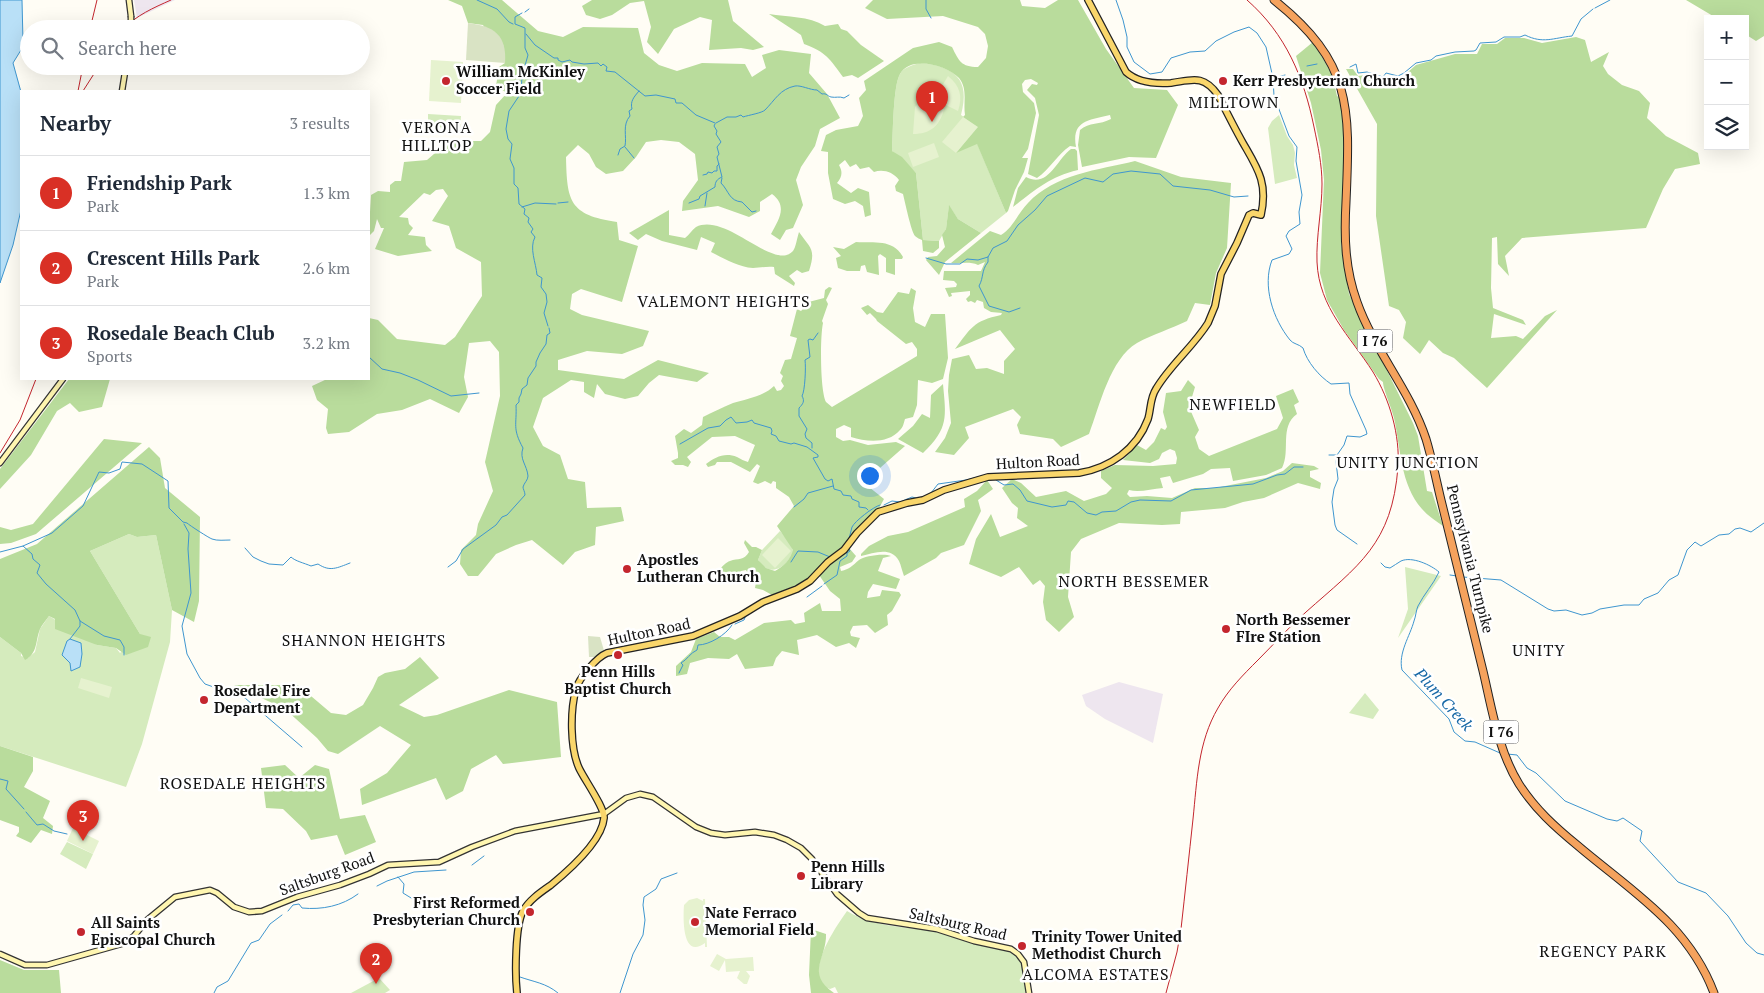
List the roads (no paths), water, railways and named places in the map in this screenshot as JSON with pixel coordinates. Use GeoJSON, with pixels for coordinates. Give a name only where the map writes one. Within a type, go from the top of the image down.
{"type":"FeatureCollection","features":[{"type":"Feature","properties":{"kind":"highway","name":"Pennsylvania Turnpike"},"geometry":{"type":"LineString","coordinates":[[1274,0],[1292,13]]}},
{"type":"Feature","properties":{"kind":"highway","name":"Pennsylvania Turnpike"},"geometry":{"type":"LineString","coordinates":[[1278,0],[1309,27],[1336,65],[1345,89],[1350,112],[1351,132],[1347,237],[1349,264],[1353,281],[1360,304],[1370,326],[1423,424],[1432,453],[1499,726],[1513,765],[1522,783],[1549,817],[1572,839],[1644,896],[1676,925],[1698,953],[1708,971],[1716,993]]}},
{"type":"Feature","properties":{"kind":"main road"},"geometry":{"type":"LineString","coordinates":[[129,0],[131,20]]}},
{"type":"Feature","properties":{"kind":"main road","name":"Hulton Road"},"geometry":{"type":"LineString","coordinates":[[604,814],[579,768],[575,755],[573,734],[577,686],[600,657],[608,653],[694,636],[740,616],[763,602],[798,589],[844,550],[857,533],[878,512],[923,500],[944,490],[988,477],[1079,473],[1106,466],[1122,455],[1136,440],[1146,422],[1155,390],[1208,323],[1214,311],[1225,263],[1237,243],[1249,215],[1253,213],[1260,215],[1264,195],[1258,166],[1213,89],[1193,79],[1160,83],[1133,78],[1126,72],[1088,0]]}},
{"type":"Feature","properties":{"kind":"main road"},"geometry":{"type":"LineString","coordinates":[[122,90],[125,75]]}},
{"type":"Feature","properties":{"kind":"main road"},"geometry":{"type":"LineString","coordinates":[[0,463],[62,380]]}},
{"type":"Feature","properties":{"kind":"main road","name":"Saltsburg Road"},"geometry":{"type":"LineString","coordinates":[[0,954],[28,966],[47,965],[125,943],[134,936],[147,920],[175,897],[210,890],[217,893],[234,907],[249,912],[262,911],[297,897],[363,876],[388,865],[439,862],[515,831],[604,814],[630,796],[645,794],[657,799],[696,826],[711,833],[725,835],[755,832],[774,834],[797,845],[816,864],[833,889],[863,916],[937,929],[974,941],[1006,947],[1014,951],[1020,956],[1025,965],[1029,993]]}},
{"type":"Feature","properties":{"kind":"main road"},"geometry":{"type":"LineString","coordinates":[[517,993],[516,971],[519,925],[523,911],[532,900],[566,872],[591,845],[602,828],[604,814]]}},
{"type":"Feature","properties":{"kind":"water"},"geometry":{"type":"Polygon","coordinates":[[[0,0],[22,0],[20,52],[13,63],[20,90],[20,214],[13,245],[0,283],[0,0]]]}},
{"type":"Feature","properties":{"kind":"water"},"geometry":{"type":"Polygon","coordinates":[[[70,639],[81,643],[82,654],[80,667],[71,671],[70,663],[62,655],[67,641],[70,639]]]}},
{"type":"Feature","properties":{"kind":"waterway"},"geometry":{"type":"LineString","coordinates":[[477,0],[497,9],[513,24]]}},
{"type":"Feature","properties":{"kind":"waterway"},"geometry":{"type":"LineString","coordinates":[[926,0],[926,9],[931,18]]}},
{"type":"Feature","properties":{"kind":"waterway","name":"Plum Creek"},"geometry":{"type":"LineString","coordinates":[[1116,0],[1127,37],[1127,47],[1134,62],[1150,74],[1162,72],[1171,58],[1190,52],[1205,51],[1216,41],[1249,27],[1257,33],[1266,47],[1273,78],[1274,96],[1289,136],[1297,147],[1296,161],[1302,195],[1299,212],[1300,224],[1289,231],[1286,236],[1292,249],[1289,254],[1272,260],[1269,270],[1268,281],[1271,302],[1284,332],[1291,341],[1303,348],[1307,358],[1318,373],[1331,384],[1349,383],[1350,394],[1366,430],[1367,434],[1360,437],[1347,436],[1344,445],[1337,455],[1338,479],[1332,502],[1337,530],[1357,544]]}},
{"type":"Feature","properties":{"kind":"waterway"},"geometry":{"type":"LineString","coordinates":[[1595,8],[1610,0]]}},
{"type":"Feature","properties":{"kind":"waterway"},"geometry":{"type":"LineString","coordinates":[[525,12],[529,9]]}},
{"type":"Feature","properties":{"kind":"waterway"},"geometry":{"type":"LineString","coordinates":[[1350,67],[1356,64],[1358,73],[1367,72],[1383,77],[1386,73],[1398,76],[1416,63],[1455,52],[1474,51],[1480,43],[1496,42],[1504,37],[1520,37],[1525,35],[1543,40],[1572,36],[1581,19],[1593,9]]}},
{"type":"Feature","properties":{"kind":"waterway"},"geometry":{"type":"LineString","coordinates":[[522,13],[515,17],[515,24],[525,28],[525,48],[528,55],[522,76],[521,93],[509,111],[506,129],[508,139],[512,144],[510,159],[514,168],[514,184],[518,188],[519,204],[525,209],[524,214],[529,218],[528,222],[533,229],[531,232],[535,237],[533,241],[533,256],[537,275],[542,278],[541,287],[546,294],[547,302],[544,313],[548,326]]}},
{"type":"Feature","properties":{"kind":"waterway"},"geometry":{"type":"LineString","coordinates":[[526,34],[535,45],[562,62],[570,60],[584,64],[598,63],[601,66],[603,64],[607,67],[606,71],[615,72],[645,96],[656,95],[675,99],[676,103],[682,103],[696,115],[715,123]]}},
{"type":"Feature","properties":{"kind":"waterway"},"geometry":{"type":"LineString","coordinates":[[1307,66],[1317,64]]}},
{"type":"Feature","properties":{"kind":"waterway"},"geometry":{"type":"LineString","coordinates":[[1274,78],[1285,75]]}},
{"type":"Feature","properties":{"kind":"waterway"},"geometry":{"type":"LineString","coordinates":[[716,123],[727,117],[741,115],[743,117],[763,111],[782,92],[790,87],[800,86],[817,90],[831,97],[844,98],[849,95]]}},
{"type":"Feature","properties":{"kind":"waterway"},"geometry":{"type":"LineString","coordinates":[[618,155],[620,149],[625,146],[625,127],[630,116],[629,111],[632,109],[632,101],[639,91]]}},
{"type":"Feature","properties":{"kind":"waterway"},"geometry":{"type":"LineString","coordinates":[[689,203],[699,199],[700,196],[715,187],[717,181],[722,177],[717,157],[719,154],[717,147],[721,142],[716,134],[715,124]]}},
{"type":"Feature","properties":{"kind":"waterway"},"geometry":{"type":"LineString","coordinates":[[625,147],[634,158]]}},
{"type":"Feature","properties":{"kind":"waterway"},"geometry":{"type":"LineString","coordinates":[[703,175],[708,172],[717,171],[719,164]]}},
{"type":"Feature","properties":{"kind":"waterway"},"geometry":{"type":"LineString","coordinates":[[926,258],[946,264],[960,264],[967,259],[978,260],[988,257],[993,248],[1007,241],[1018,225],[1047,196],[1085,178],[1103,182],[1113,174],[1131,171],[1160,174],[1173,186],[1210,190],[1234,197],[1248,196]]}},
{"type":"Feature","properties":{"kind":"waterway"},"geometry":{"type":"LineString","coordinates":[[722,178],[721,183],[734,200],[742,202],[752,212],[756,211]]}},
{"type":"Feature","properties":{"kind":"waterway"},"geometry":{"type":"LineString","coordinates":[[705,206],[707,193]]}},
{"type":"Feature","properties":{"kind":"waterway"},"geometry":{"type":"LineString","coordinates":[[558,203],[568,202]]}},
{"type":"Feature","properties":{"kind":"waterway"},"geometry":{"type":"LineString","coordinates":[[522,207],[535,203],[556,204]]}},
{"type":"Feature","properties":{"kind":"waterway"},"geometry":{"type":"LineString","coordinates":[[988,257],[979,286],[989,306],[1009,312],[1020,308]]}},
{"type":"Feature","properties":{"kind":"waterway"},"geometry":{"type":"LineString","coordinates":[[448,567],[456,561],[463,549],[496,525],[525,495],[523,487],[528,476],[522,455],[523,448],[516,431],[516,405],[519,402],[522,389],[527,385],[528,378],[546,344],[547,335],[550,333],[549,328]]}},
{"type":"Feature","properties":{"kind":"waterway"},"geometry":{"type":"LineString","coordinates":[[812,448],[812,443],[806,438],[807,429],[799,416],[799,408],[803,401],[805,360],[810,357],[808,340],[813,340],[818,333]]}},
{"type":"Feature","properties":{"kind":"waterway"},"geometry":{"type":"LineString","coordinates":[[370,358],[382,369],[418,380],[451,396],[479,393]]}},
{"type":"Feature","properties":{"kind":"waterway"},"geometry":{"type":"LineString","coordinates":[[680,444],[708,428],[720,426],[731,417],[736,423],[752,420],[754,423],[771,428],[771,434],[776,436],[779,441],[807,447],[818,455],[818,457],[813,458],[825,479],[828,481],[832,479],[834,489],[841,491],[843,495],[851,496],[852,499],[859,502],[859,507],[868,510]]}},
{"type":"Feature","properties":{"kind":"waterway"},"geometry":{"type":"LineString","coordinates":[[1329,455],[1336,455]]}},
{"type":"Feature","properties":{"kind":"waterway"},"geometry":{"type":"LineString","coordinates":[[23,546],[52,533],[83,506],[99,472],[109,473],[120,469],[122,462],[142,464],[168,481],[169,508],[183,522],[212,539],[230,540]]}},
{"type":"Feature","properties":{"kind":"waterway"},"geometry":{"type":"LineString","coordinates":[[996,480],[1004,485],[1013,484],[1020,490],[1027,501],[1052,507],[1066,505],[1068,501],[1074,502],[1087,513],[1096,515],[1102,512],[1116,511],[1131,502],[1140,500],[1171,501],[1191,490],[1253,484],[1285,474],[1294,467],[1303,467]]}},
{"type":"Feature","properties":{"kind":"waterway"},"geometry":{"type":"LineString","coordinates":[[931,493],[938,484],[986,475]]}},
{"type":"Feature","properties":{"kind":"waterway"},"geometry":{"type":"LineString","coordinates":[[794,507],[808,493],[833,486]]}},
{"type":"Feature","properties":{"kind":"waterway"},"geometry":{"type":"LineString","coordinates":[[884,505],[892,501],[900,502],[912,497],[916,498]]}},
{"type":"Feature","properties":{"kind":"waterway"},"geometry":{"type":"LineString","coordinates":[[849,539],[854,524],[869,511],[880,505]]}},
{"type":"Feature","properties":{"kind":"waterway"},"geometry":{"type":"LineString","coordinates":[[1463,577],[1501,580],[1554,611],[1566,610],[1582,615],[1600,609],[1624,605],[1639,605],[1644,599],[1658,593],[1669,580],[1678,575],[1687,550],[1695,542],[1701,546],[1719,535],[1729,534],[1735,529],[1740,528],[1751,532],[1764,523]]}},
{"type":"Feature","properties":{"kind":"waterway"},"geometry":{"type":"LineString","coordinates":[[184,524],[189,533],[188,549],[191,593],[182,626],[187,654],[205,684],[245,698],[302,747]]}},
{"type":"Feature","properties":{"kind":"waterway"},"geometry":{"type":"LineString","coordinates":[[0,552],[23,546],[40,565],[37,573],[46,584],[75,610],[80,621],[104,636],[120,640],[124,647],[124,655]]}},
{"type":"Feature","properties":{"kind":"waterway"},"geometry":{"type":"LineString","coordinates":[[245,548],[253,557],[269,564],[283,565],[291,557],[311,566],[318,564],[330,569],[350,563]]}},
{"type":"Feature","properties":{"kind":"waterway"},"geometry":{"type":"LineString","coordinates":[[824,584],[837,575],[840,561],[847,556],[847,553],[850,551],[849,549]]}},
{"type":"Feature","properties":{"kind":"waterway"},"geometry":{"type":"LineString","coordinates":[[791,562],[798,551],[818,552],[830,557]]}},
{"type":"Feature","properties":{"kind":"waterway","name":"Plum Creek"},"geometry":{"type":"LineString","coordinates":[[1381,563],[1385,567],[1390,568],[1401,561],[1416,560],[1439,572],[1417,608],[1415,619],[1403,651],[1402,670],[1449,719],[1454,732],[1465,741],[1475,742],[1500,753]]}},
{"type":"Feature","properties":{"kind":"waterway"},"geometry":{"type":"LineString","coordinates":[[1450,575],[1457,576]]}},
{"type":"Feature","properties":{"kind":"waterway"},"geometry":{"type":"LineString","coordinates":[[807,597],[822,586]]}},
{"type":"Feature","properties":{"kind":"waterway"},"geometry":{"type":"LineString","coordinates":[[735,624],[744,620],[746,615]]}},
{"type":"Feature","properties":{"kind":"waterway"},"geometry":{"type":"LineString","coordinates":[[70,639],[80,626],[80,621]]}},
{"type":"Feature","properties":{"kind":"waterway"},"geometry":{"type":"LineString","coordinates":[[679,673],[683,665],[681,663],[697,650],[698,645],[717,639],[732,625]]}},
{"type":"Feature","properties":{"kind":"waterway","name":"Plum Creek"},"geometry":{"type":"LineString","coordinates":[[1507,754],[1517,755],[1527,768],[1536,773],[1565,801],[1607,819],[1617,821],[1623,818],[1642,831],[1640,841],[1678,882],[1706,893],[1728,916],[1746,943],[1757,953],[1764,955]]}},
{"type":"Feature","properties":{"kind":"waterway"},"geometry":{"type":"LineString","coordinates":[[0,779],[8,781],[6,789],[24,809]]}},
{"type":"Feature","properties":{"kind":"waterway"},"geometry":{"type":"LineString","coordinates":[[26,812],[37,825],[43,824],[54,831],[67,834]]}},
{"type":"Feature","properties":{"kind":"waterway"},"geometry":{"type":"LineString","coordinates":[[472,865],[484,856]]}},
{"type":"Feature","properties":{"kind":"waterway"},"geometry":{"type":"LineString","coordinates":[[377,886],[414,872],[446,870]]}},
{"type":"Feature","properties":{"kind":"waterway"},"geometry":{"type":"LineString","coordinates":[[620,993],[633,954],[643,935],[645,920],[644,897],[656,889],[661,879],[677,873]]}},
{"type":"Feature","properties":{"kind":"waterway"},"geometry":{"type":"LineString","coordinates":[[398,877],[404,884],[403,893],[416,901],[419,907],[424,907]]}},
{"type":"Feature","properties":{"kind":"waterway"},"geometry":{"type":"LineString","coordinates":[[288,911],[293,905],[299,904],[302,908],[332,906],[345,902],[358,894]]}},
{"type":"Feature","properties":{"kind":"waterway"},"geometry":{"type":"LineString","coordinates":[[214,993],[217,987],[228,981],[251,943],[259,940],[270,924],[282,915]]}},
{"type":"Feature","properties":{"kind":"waterway"},"geometry":{"type":"LineString","coordinates":[[520,977],[544,985],[558,993]]}},
{"type":"Feature","properties":{"kind":"railway"},"geometry":{"type":"LineString","coordinates":[[92,20],[97,0]]}},
{"type":"Feature","properties":{"kind":"railway"},"geometry":{"type":"LineString","coordinates":[[134,20],[171,0]]}},
{"type":"Feature","properties":{"kind":"railway"},"geometry":{"type":"LineString","coordinates":[[1166,993],[1181,929],[1202,748],[1211,721],[1222,701],[1241,677],[1294,624],[1357,566],[1370,551],[1389,516],[1398,467],[1393,418],[1384,394],[1373,372],[1337,321],[1323,294],[1319,278],[1317,252],[1322,194],[1321,170],[1314,127],[1305,91],[1283,42],[1273,27],[1247,0]]}},
{"type":"Feature","properties":{"kind":"railway"},"geometry":{"type":"LineString","coordinates":[[78,90],[81,75]]}},
{"type":"Feature","properties":{"kind":"railway"},"geometry":{"type":"LineString","coordinates":[[84,90],[93,75]]}},
{"type":"Feature","properties":{"kind":"railway"},"geometry":{"type":"LineString","coordinates":[[0,453],[20,420],[36,380]]}},
{"type":"Feature","properties":{"kind":"place","name":"William McKinley Soccer Field"},"geometry":{"type":"Point","coordinates":[446,81]}},
{"type":"Feature","properties":{"kind":"place","name":"Kerr Presbyterian Church"},"geometry":{"type":"Point","coordinates":[1223,81]}},
{"type":"Feature","properties":{"kind":"place","name":"Friendship Park"},"geometry":{"type":"Point","coordinates":[932,122]}},
{"type":"Feature","properties":{"kind":"place","name":"Apostles Lutheran Church"},"geometry":{"type":"Point","coordinates":[627,569]}},
{"type":"Feature","properties":{"kind":"place","name":"North Bessemer FIre Station"},"geometry":{"type":"Point","coordinates":[1226,629]}},
{"type":"Feature","properties":{"kind":"place","name":"Penn Hills Baptist Church"},"geometry":{"type":"Point","coordinates":[618,655]}},
{"type":"Feature","properties":{"kind":"place","name":"Rosedale Fire Department"},"geometry":{"type":"Point","coordinates":[204,700]}},
{"type":"Feature","properties":{"kind":"place","name":"Rosedale Beach Club"},"geometry":{"type":"Point","coordinates":[83,841]}},
{"type":"Feature","properties":{"kind":"place","name":"Penn Hills Library"},"geometry":{"type":"Point","coordinates":[801,876]}},
{"type":"Feature","properties":{"kind":"place","name":"First Reformed Presbyterian Church"},"geometry":{"type":"Point","coordinates":[530,912]}},
{"type":"Feature","properties":{"kind":"place","name":"Nate Ferraco Memorial Field"},"geometry":{"type":"Point","coordinates":[695,922]}},
{"type":"Feature","properties":{"kind":"place","name":"All Saints Episcopal Church"},"geometry":{"type":"Point","coordinates":[81,932]}},
{"type":"Feature","properties":{"kind":"place","name":"Trinity Tower United Methodist Church"},"geometry":{"type":"Point","coordinates":[1022,946]}},
{"type":"Feature","properties":{"kind":"place","name":"Crescent Hills Park"},"geometry":{"type":"Point","coordinates":[376,984]}},
{"type":"Feature","properties":{"kind":"district","name":"MILLTOWN"},"geometry":{"type":"Point","coordinates":[1234,102]}},
{"type":"Feature","properties":{"kind":"district","name":"VERONA HILLTOP"},"geometry":{"type":"Point","coordinates":[437,136]}},
{"type":"Feature","properties":{"kind":"district","name":"VALEMONT HEIGHTS"},"geometry":{"type":"Point","coordinates":[724,301]}},
{"type":"Feature","properties":{"kind":"district","name":"NEWFIELD"},"geometry":{"type":"Point","coordinates":[1233,404]}},
{"type":"Feature","properties":{"kind":"district","name":"UNITY JUNCTION"},"geometry":{"type":"Point","coordinates":[1408,462]}},
{"type":"Feature","properties":{"kind":"district","name":"NORTH BESSEMER"},"geometry":{"type":"Point","coordinates":[1134,581]}},
{"type":"Feature","properties":{"kind":"district","name":"SHANNON HEIGHTS"},"geometry":{"type":"Point","coordinates":[364,640]}},
{"type":"Feature","properties":{"kind":"district","name":"UNITY"},"geometry":{"type":"Point","coordinates":[1539,650]}},
{"type":"Feature","properties":{"kind":"district","name":"ROSEDALE HEIGHTS"},"geometry":{"type":"Point","coordinates":[243,783]}},
{"type":"Feature","properties":{"kind":"district","name":"REGENCY PARK"},"geometry":{"type":"Point","coordinates":[1603,951]}},
{"type":"Feature","properties":{"kind":"district","name":"ALCOMA ESTATES"},"geometry":{"type":"Point","coordinates":[1096,974]}}]}
